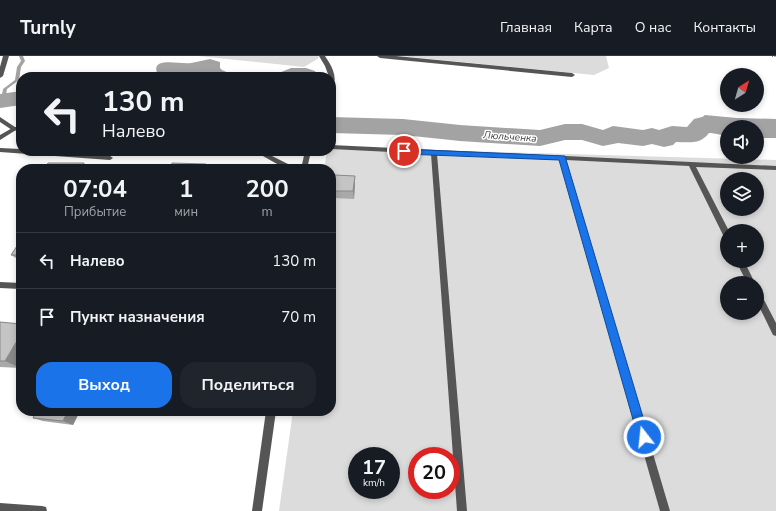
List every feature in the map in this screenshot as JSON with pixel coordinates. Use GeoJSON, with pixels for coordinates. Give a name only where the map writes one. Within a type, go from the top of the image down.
{"type":"FeatureCollection","features":[{"type":"Feature","properties":{"kind":"street"},"geometry":{"type":"LineString","coordinates":[[0,76],[6,56]]}},
{"type":"Feature","properties":{"kind":"street"},"geometry":{"type":"LineString","coordinates":[[322,56],[330,72]]}},
{"type":"Feature","properties":{"kind":"street"},"geometry":{"type":"LineString","coordinates":[[380,56],[572,75]]}},
{"type":"Feature","properties":{"kind":"street"},"geometry":{"type":"LineString","coordinates":[[0,120],[14,129],[0,138]]}},
{"type":"Feature","properties":{"kind":"street"},"geometry":{"type":"LineString","coordinates":[[336,147],[776,168]]}},
{"type":"Feature","properties":{"kind":"street"},"geometry":{"type":"LineString","coordinates":[[0,150],[16,151]]}},
{"type":"Feature","properties":{"kind":"street"},"geometry":{"type":"LineString","coordinates":[[434,153],[462,511]]}},
{"type":"Feature","properties":{"kind":"street"},"geometry":{"type":"LineString","coordinates":[[82,156],[110,158]]}},
{"type":"Feature","properties":{"kind":"street"},"geometry":{"type":"LineString","coordinates":[[267,156],[282,164]]}},
{"type":"Feature","properties":{"kind":"street"},"geometry":{"type":"LineString","coordinates":[[562,158],[665,511]]}},
{"type":"Feature","properties":{"kind":"street"},"geometry":{"type":"LineString","coordinates":[[691,163],[722,224]]}},
{"type":"Feature","properties":{"kind":"street"},"geometry":{"type":"LineString","coordinates":[[0,285],[16,286]]}},
{"type":"Feature","properties":{"kind":"street"},"geometry":{"type":"LineString","coordinates":[[764,308],[776,332]]}},
{"type":"Feature","properties":{"kind":"street"},"geometry":{"type":"LineString","coordinates":[[257,511],[270,416]]}},
{"type":"Feature","properties":{"kind":"street"},"geometry":{"type":"LineString","coordinates":[[0,508],[42,511]]}},
{"type":"Feature","properties":{"kind":"shaded area"},"geometry":{"type":"Polygon","coordinates":[[[198,56],[318,56],[319,58],[304,67],[198,56]]]}},
{"type":"Feature","properties":{"kind":"shaded area"},"geometry":{"type":"Polygon","coordinates":[[[400,56],[606,56],[609,68],[594,75],[400,56]]]}},
{"type":"Feature","properties":{"kind":"shaded area"},"geometry":{"type":"Polygon","coordinates":[[[210,59],[220,62],[220,68],[226,72],[157,72],[156,68],[162,63],[191,63],[210,59]]]}},
{"type":"Feature","properties":{"kind":"shaded area"},"geometry":{"type":"Polygon","coordinates":[[[291,68],[306,68],[316,72],[281,72],[291,68]]]}},
{"type":"Feature","properties":{"kind":"shaded area"},"geometry":{"type":"Polygon","coordinates":[[[705,115],[757,120],[720,120],[720,135],[712,133],[702,125],[701,118],[705,115]]]}},
{"type":"Feature","properties":{"kind":"shaded area"},"geometry":{"type":"Polygon","coordinates":[[[776,119],[776,138],[764,138],[764,120],[757,120],[776,119]]]}},
{"type":"Feature","properties":{"kind":"shaded area"},"geometry":{"type":"Polygon","coordinates":[[[336,147],[720,158],[720,164],[764,164],[764,160],[776,160],[776,511],[279,511],[292,416],[336,416],[336,164],[325,164],[326,156],[336,156],[336,147]]]}},
{"type":"Feature","properties":{"kind":"building"},"geometry":{"type":"Polygon","coordinates":[[[48,163],[84,163],[83,164],[47,164],[48,163]]]}},
{"type":"Feature","properties":{"kind":"building"},"geometry":{"type":"Polygon","coordinates":[[[172,163],[206,164],[172,164],[172,163]]]}},
{"type":"Feature","properties":{"kind":"building"},"geometry":{"type":"Polygon","coordinates":[[[336,175],[355,176],[353,191],[336,191],[336,175]]]}},
{"type":"Feature","properties":{"kind":"building"},"geometry":{"type":"Polygon","coordinates":[[[16,248],[16,255],[11,255],[16,248]]]}},
{"type":"Feature","properties":{"kind":"building"},"geometry":{"type":"Polygon","coordinates":[[[0,322],[16,324],[16,342],[5,361],[0,361],[0,322]]]}},
{"type":"Feature","properties":{"kind":"building"},"geometry":{"type":"Polygon","coordinates":[[[34,416],[66,416],[63,421],[33,418],[34,416]]]}},
{"type":"Feature","properties":{"kind":"waterway"},"geometry":{"type":"LineString","coordinates":[[18,72],[19,67],[23,61],[21,56]]}},
{"type":"Feature","properties":{"kind":"waterway"},"geometry":{"type":"LineString","coordinates":[[3,101],[5,89],[16,81]]}},
{"type":"Feature","properties":{"kind":"waterway","name":"Люльченка"},"geometry":{"type":"LineString","coordinates":[[0,101],[16,99]]}},
{"type":"Feature","properties":{"kind":"waterway","name":"Люльченка"},"geometry":{"type":"LineString","coordinates":[[336,125],[403,127],[460,133],[540,138],[565,132],[582,132],[603,138],[609,137],[613,134],[643,138],[652,136],[664,139],[671,134],[691,135],[702,125],[776,127]]}},
{"type":"Feature","properties":{"kind":"route"},"geometry":{"type":"LineString","coordinates":[[404,151],[562,158],[644,437]]}}]}
